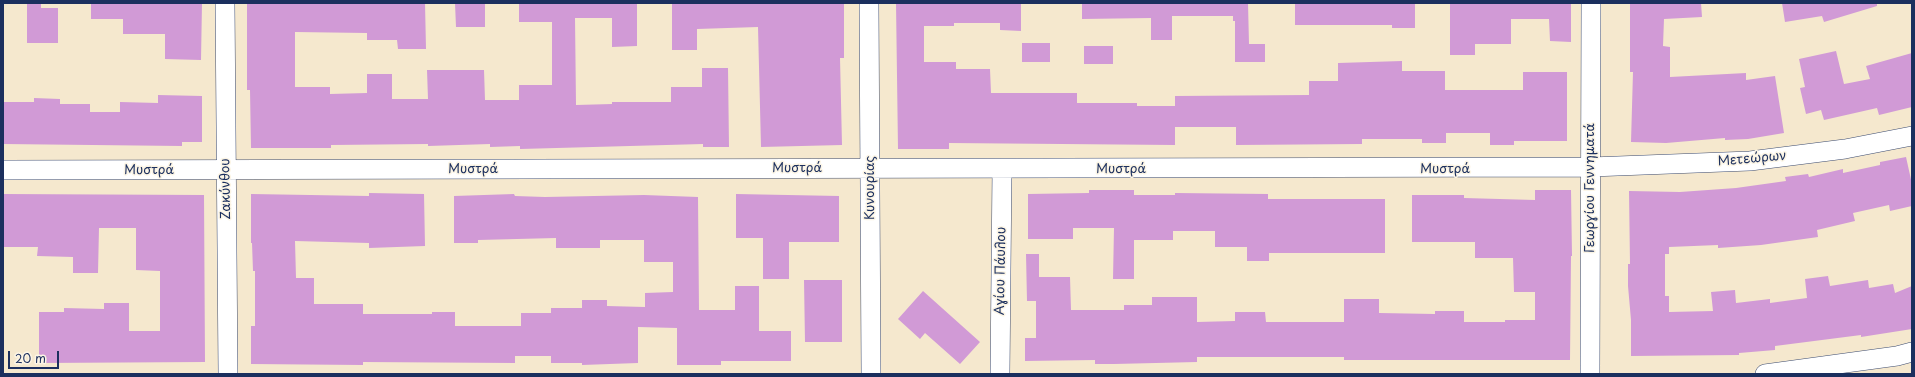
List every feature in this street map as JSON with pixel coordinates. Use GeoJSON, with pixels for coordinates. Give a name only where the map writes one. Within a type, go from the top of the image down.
{"type":"FeatureCollection","features":[{"type":"Feature","properties":{"kind":"street","name":"Ζακύνθου"},"geometry":{"type":"LineString","coordinates":[[225,3],[228,374]]}},
{"type":"Feature","properties":{"kind":"street","name":"Κυνουρίας"},"geometry":{"type":"LineString","coordinates":[[869,3],[871,374]]}},
{"type":"Feature","properties":{"kind":"street","name":"Γεωργίου Γεννηματά"},"geometry":{"type":"LineString","coordinates":[[1590,374],[1591,3]]}},
{"type":"Feature","properties":{"kind":"street","name":"Μετεώρων"},"geometry":{"type":"LineString","coordinates":[[1590,168],[1750,161],[1845,148],[1912,136]]}},
{"type":"Feature","properties":{"kind":"street","name":"Μυστρά"},"geometry":{"type":"LineString","coordinates":[[3,170],[870,167],[1002,169],[1590,168]]}},
{"type":"Feature","properties":{"kind":"street","name":"Αγίου Πάυλου"},"geometry":{"type":"LineString","coordinates":[[1000,374],[1002,169]]}},
{"type":"Feature","properties":{"kind":"street"},"geometry":{"type":"LineString","coordinates":[[1765,374],[1897,356],[1912,352]]}},
{"type":"Feature","properties":{"kind":"building"},"geometry":{"type":"Polygon","coordinates":[[[27,3],[41,3],[41,8],[58,8],[58,43],[27,43],[27,3]]]}},
{"type":"Feature","properties":{"kind":"building"},"geometry":{"type":"Polygon","coordinates":[[[91,3],[202,3],[201,60],[165,59],[165,34],[123,34],[123,19],[91,19],[91,3]]]}},
{"type":"Feature","properties":{"kind":"building"},"geometry":{"type":"Polygon","coordinates":[[[247,3],[425,3],[426,49],[398,49],[397,40],[367,40],[367,33],[295,32],[295,87],[330,87],[330,94],[367,93],[367,74],[392,74],[392,99],[428,99],[427,70],[484,70],[485,100],[519,100],[519,85],[552,85],[552,22],[519,22],[519,3],[637,3],[637,46],[612,47],[612,18],[575,18],[576,105],[612,104],[612,102],[671,102],[671,87],[702,87],[702,68],[728,68],[729,147],[703,147],[703,144],[520,149],[520,146],[490,147],[490,144],[428,146],[428,144],[331,145],[331,148],[251,148],[250,90],[247,90],[247,3]]]}},
{"type":"Feature","properties":{"kind":"building"},"geometry":{"type":"Polygon","coordinates":[[[455,3],[485,3],[485,27],[456,27],[455,3]]]}},
{"type":"Feature","properties":{"kind":"building"},"geometry":{"type":"Polygon","coordinates":[[[672,3],[844,3],[844,58],[840,58],[842,145],[761,147],[758,27],[697,29],[697,50],[672,50],[672,3]]]}},
{"type":"Feature","properties":{"kind":"building"},"geometry":{"type":"Polygon","coordinates":[[[896,3],[1021,3],[1021,31],[1000,30],[1000,23],[954,23],[954,26],[924,26],[924,62],[956,62],[956,69],[990,69],[991,93],[1077,93],[1077,103],[1137,103],[1137,106],[1175,106],[1175,96],[1309,95],[1309,81],[1338,81],[1338,63],[1402,61],[1402,71],[1445,71],[1445,90],[1523,90],[1523,72],[1567,72],[1567,141],[1514,141],[1514,145],[1490,145],[1490,133],[1446,133],[1446,143],[1422,143],[1422,139],[1362,139],[1362,144],[1236,145],[1236,127],[1175,127],[1175,145],[949,143],[949,149],[898,149],[896,3]]]}},
{"type":"Feature","properties":{"kind":"building"},"geometry":{"type":"Polygon","coordinates":[[[1082,3],[1248,3],[1249,44],[1265,44],[1265,62],[1235,62],[1235,21],[1233,21],[1233,16],[1172,16],[1172,40],[1151,40],[1151,18],[1082,19],[1082,3]]]}},
{"type":"Feature","properties":{"kind":"building"},"geometry":{"type":"Polygon","coordinates":[[[1295,3],[1415,3],[1415,28],[1392,28],[1392,25],[1295,25],[1295,3]]]}},
{"type":"Feature","properties":{"kind":"building"},"geometry":{"type":"Polygon","coordinates":[[[1450,3],[1571,3],[1571,42],[1550,41],[1549,19],[1511,19],[1511,44],[1475,44],[1475,55],[1450,55],[1450,3]]]}},
{"type":"Feature","properties":{"kind":"building"},"geometry":{"type":"Polygon","coordinates":[[[1630,3],[1701,3],[1702,17],[1664,19],[1663,46],[1670,47],[1670,77],[1746,73],[1746,80],[1775,76],[1784,133],[1748,139],[1725,140],[1725,138],[1666,143],[1631,142],[1633,72],[1630,72],[1630,3]]]}},
{"type":"Feature","properties":{"kind":"building"},"geometry":{"type":"Polygon","coordinates":[[[1782,3],[1877,3],[1877,6],[1824,22],[1822,16],[1785,22],[1782,3]]]}},
{"type":"Feature","properties":{"kind":"building"},"geometry":{"type":"Polygon","coordinates":[[[1022,43],[1050,43],[1050,62],[1022,62],[1022,43]]]}},
{"type":"Feature","properties":{"kind":"building"},"geometry":{"type":"Polygon","coordinates":[[[1084,46],[1113,46],[1113,64],[1084,64],[1084,46]]]}},
{"type":"Feature","properties":{"kind":"building"},"geometry":{"type":"Polygon","coordinates":[[[1836,51],[1844,84],[1870,79],[1866,66],[1912,53],[1912,107],[1879,115],[1877,108],[1824,120],[1821,110],[1806,114],[1800,88],[1805,87],[1799,59],[1836,51]]]}},
{"type":"Feature","properties":{"kind":"building"},"geometry":{"type":"Polygon","coordinates":[[[158,95],[202,96],[202,142],[182,142],[182,146],[3,144],[3,102],[34,102],[34,98],[60,99],[60,104],[90,104],[90,112],[120,112],[120,102],[158,103],[158,95]]]}},
{"type":"Feature","properties":{"kind":"building"},"geometry":{"type":"Polygon","coordinates":[[[1906,157],[1912,184],[1912,206],[1890,211],[1889,205],[1853,213],[1855,221],[1817,230],[1818,237],[1761,245],[1718,248],[1718,245],[1669,247],[1669,254],[1665,254],[1665,296],[1669,296],[1669,312],[1713,311],[1711,292],[1735,290],[1736,303],[1770,299],[1770,303],[1807,298],[1805,279],[1828,276],[1830,286],[1868,280],[1869,288],[1893,284],[1895,293],[1912,286],[1912,329],[1861,337],[1861,335],[1775,346],[1775,350],[1739,353],[1739,355],[1631,356],[1631,320],[1628,286],[1628,264],[1630,264],[1629,191],[1680,192],[1736,188],[1786,181],[1785,177],[1808,174],[1809,177],[1843,169],[1843,173],[1880,165],[1880,162],[1906,157]]]}},
{"type":"Feature","properties":{"kind":"building"},"geometry":{"type":"Polygon","coordinates":[[[1089,190],[1134,190],[1134,195],[1175,195],[1175,193],[1268,194],[1268,199],[1385,199],[1385,253],[1269,253],[1269,261],[1247,261],[1247,247],[1215,247],[1215,231],[1173,231],[1173,240],[1134,240],[1134,279],[1113,279],[1114,228],[1073,228],[1073,239],[1028,239],[1028,194],[1089,193],[1089,190]]]}},
{"type":"Feature","properties":{"kind":"building"},"geometry":{"type":"Polygon","coordinates":[[[1535,190],[1571,190],[1572,256],[1570,360],[1344,360],[1344,357],[1197,357],[1197,362],[1114,364],[1095,364],[1095,360],[1025,361],[1025,338],[1036,338],[1036,301],[1027,301],[1026,254],[1039,254],[1039,277],[1070,277],[1071,310],[1124,310],[1124,305],[1152,305],[1152,297],[1197,297],[1197,322],[1235,321],[1235,312],[1265,312],[1266,322],[1344,322],[1344,299],[1379,299],[1379,313],[1435,314],[1435,311],[1464,311],[1464,322],[1535,320],[1535,292],[1514,292],[1513,258],[1475,258],[1475,242],[1412,242],[1412,195],[1464,195],[1464,198],[1535,200],[1535,190]]]}},
{"type":"Feature","properties":{"kind":"building"},"geometry":{"type":"Polygon","coordinates":[[[369,193],[424,194],[425,246],[369,248],[369,243],[295,241],[296,278],[314,278],[314,304],[363,304],[363,314],[432,314],[432,312],[455,312],[455,326],[521,326],[521,313],[551,313],[551,308],[582,308],[582,300],[607,300],[607,306],[645,307],[645,293],[673,292],[673,262],[644,262],[644,240],[600,240],[600,248],[556,248],[556,238],[478,240],[478,243],[454,243],[454,196],[514,194],[515,196],[545,197],[644,195],[698,197],[699,310],[735,310],[735,286],[759,286],[759,331],[791,331],[791,361],[721,361],[721,365],[677,365],[677,328],[638,327],[638,363],[582,365],[582,363],[551,363],[551,356],[515,356],[515,363],[363,362],[363,365],[251,364],[251,326],[255,326],[255,271],[253,271],[251,243],[251,194],[369,196],[369,193]]]}},
{"type":"Feature","properties":{"kind":"building"},"geometry":{"type":"Polygon","coordinates":[[[3,194],[204,195],[205,362],[39,363],[39,312],[64,312],[64,308],[104,309],[104,303],[129,303],[129,331],[160,331],[160,271],[136,270],[136,228],[99,228],[98,273],[73,273],[73,257],[37,256],[38,247],[3,247],[3,194]]]}},
{"type":"Feature","properties":{"kind":"building"},"geometry":{"type":"Polygon","coordinates":[[[736,194],[839,196],[839,242],[789,242],[789,279],[763,279],[763,238],[736,238],[736,194]]]}},
{"type":"Feature","properties":{"kind":"building"},"geometry":{"type":"Polygon","coordinates":[[[804,280],[842,280],[842,342],[805,342],[804,280]]]}},
{"type":"Feature","properties":{"kind":"building"},"geometry":{"type":"Polygon","coordinates":[[[923,291],[980,342],[960,364],[925,333],[920,339],[898,319],[923,291]]]}}]}
